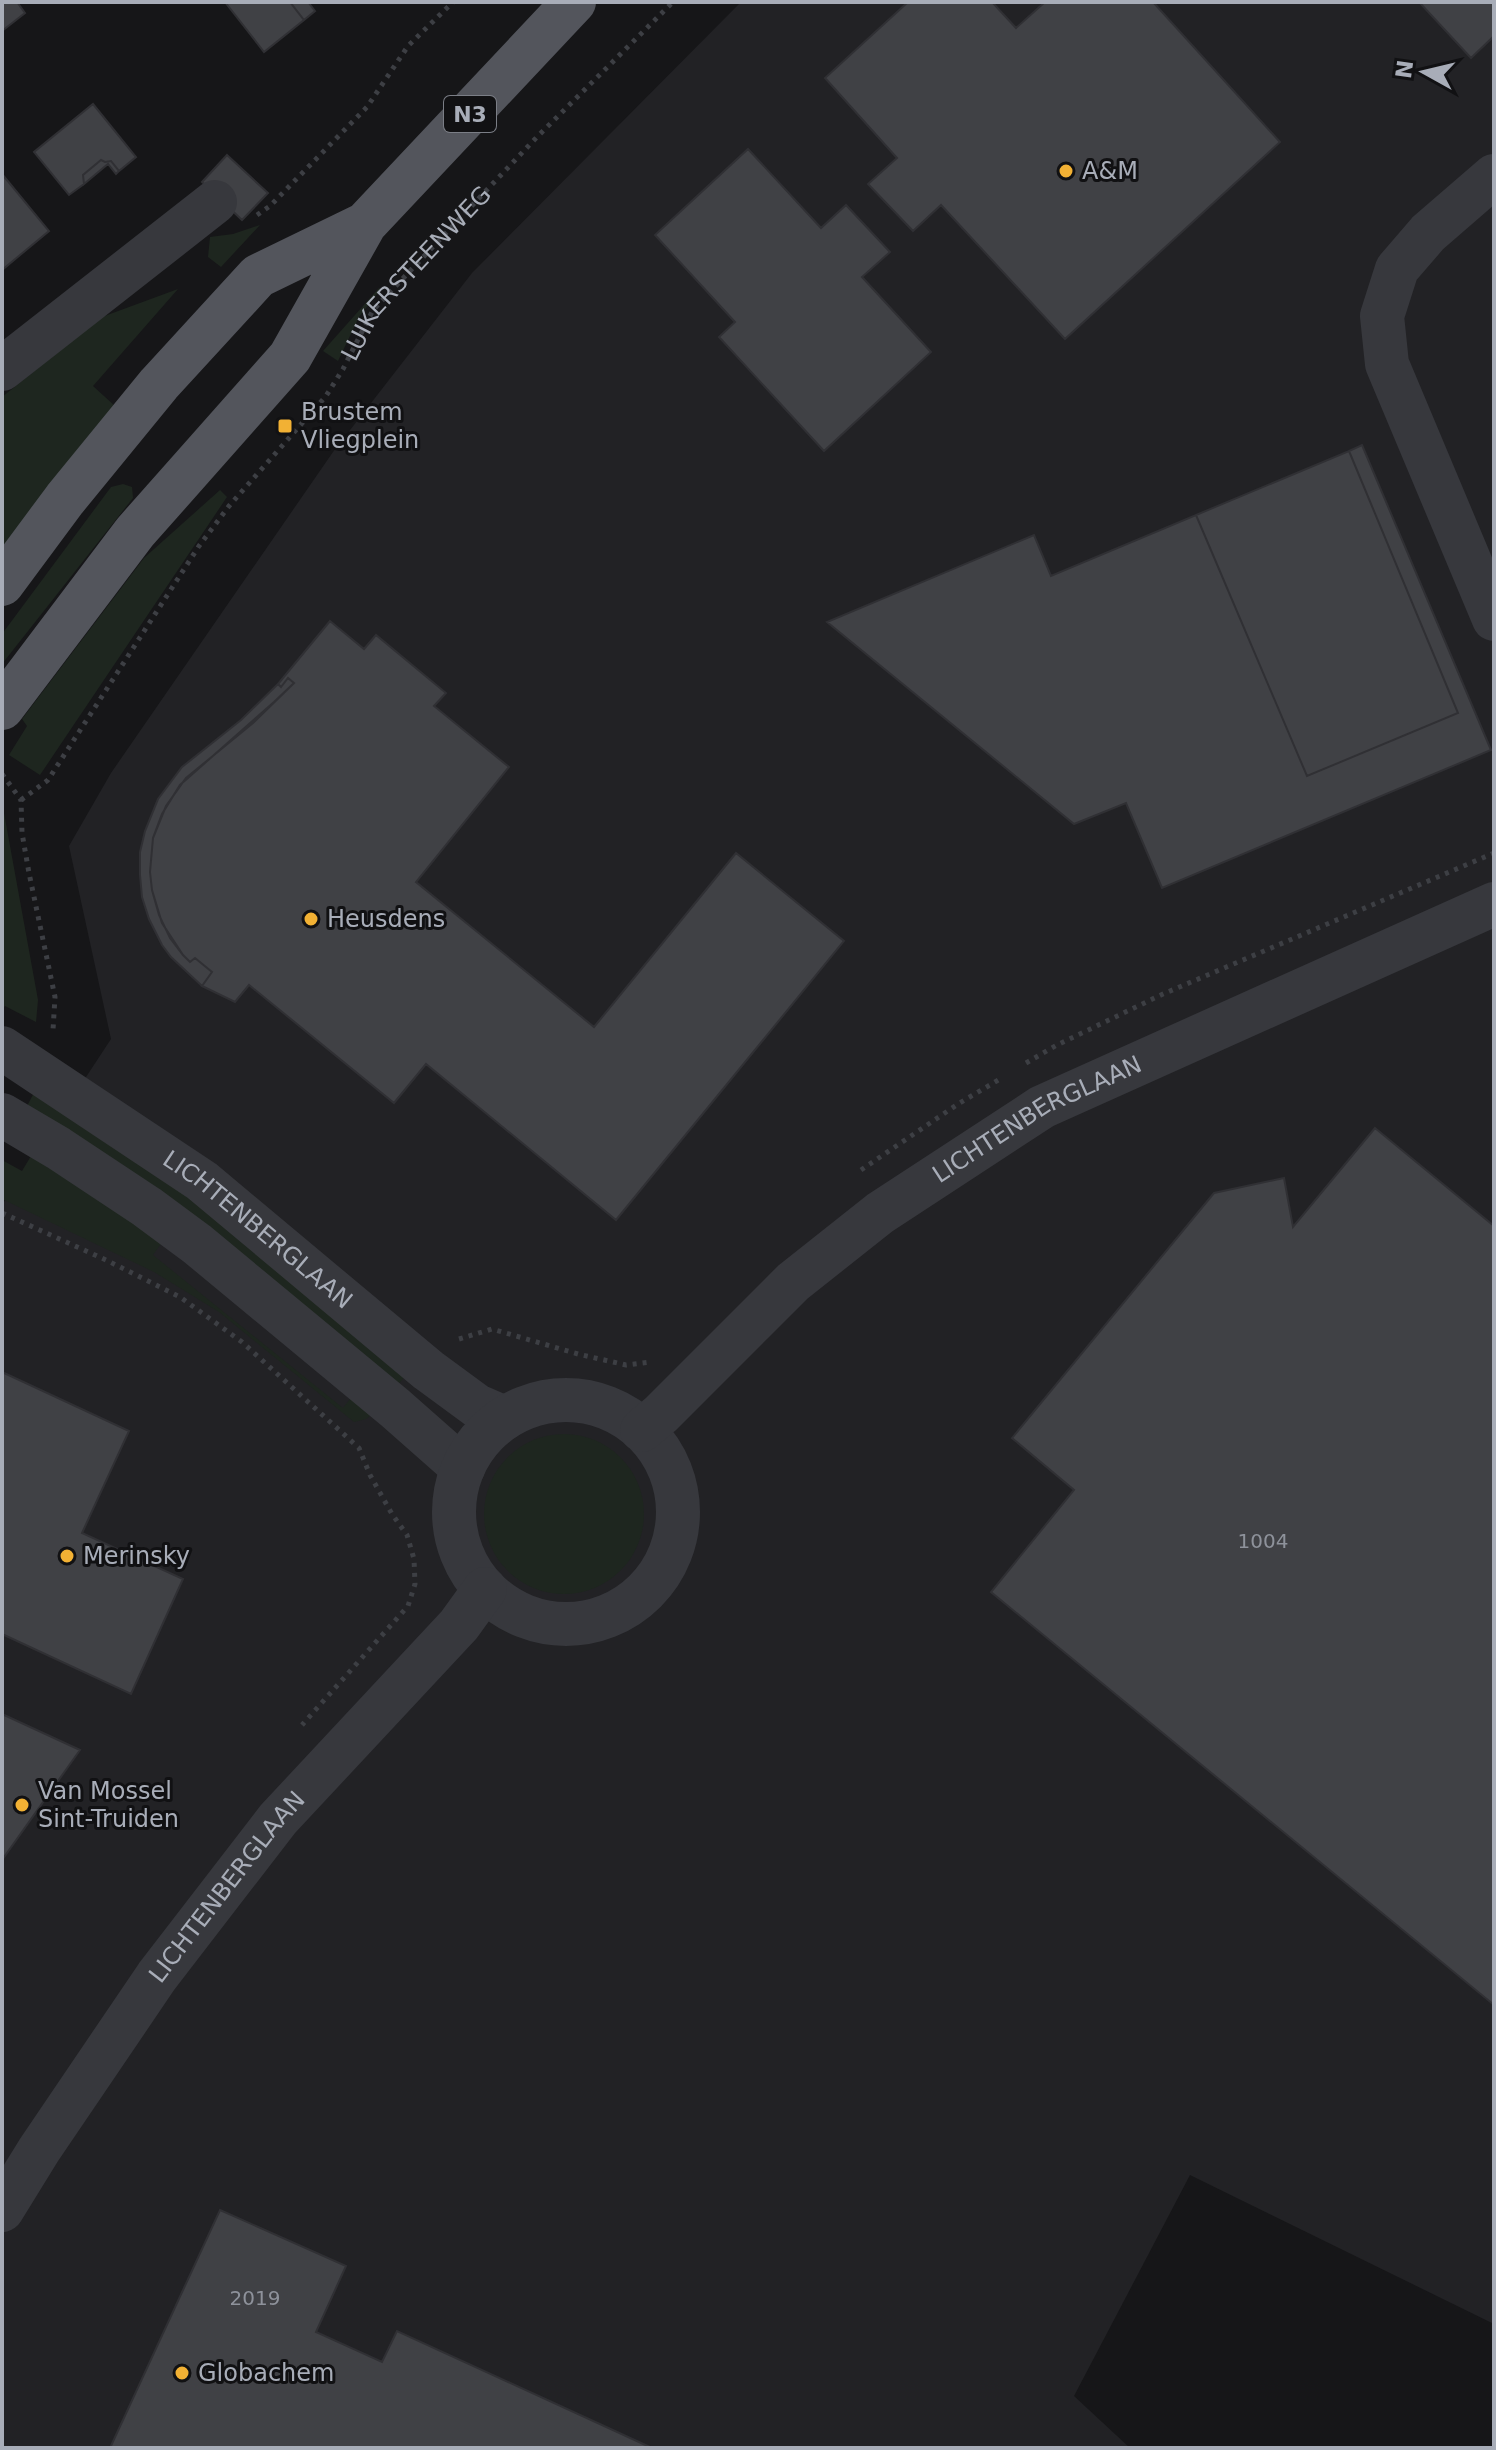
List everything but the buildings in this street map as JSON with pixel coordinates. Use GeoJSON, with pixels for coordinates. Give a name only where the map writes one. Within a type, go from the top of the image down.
{"type":"FeatureCollection","features":[{"type":"Feature","properties":{"kind":"main road","name":"N3"},"geometry":{"type":"LineString","coordinates":[[2,708],[135,532],[290,357],[365,224],[574,2]]}},
{"type":"Feature","properties":{"kind":"main road","name":"N3"},"geometry":{"type":"LineString","coordinates":[[2,584],[65,499],[182,356],[258,276],[365,224]]}},
{"type":"Feature","properties":{"kind":"street"},"geometry":{"type":"LineString","coordinates":[[1494,176],[1428,233],[1397,269],[1382,316],[1387,364],[1494,619]]}},
{"type":"Feature","properties":{"kind":"street"},"geometry":{"type":"LineString","coordinates":[[2,369],[200,214]]}},
{"type":"Feature","properties":{"kind":"street","name":"LICHTENBERGLAAN"},"geometry":{"type":"LineString","coordinates":[[642,1430],[793,1282],[880,1213],[1042,1107],[1494,904]]}},
{"type":"Feature","properties":{"kind":"street","name":"LICHTENBERGLAAN"},"geometry":{"type":"LineString","coordinates":[[2,1048],[202,1181],[428,1370],[477,1406],[505,1418]]}},
{"type":"Feature","properties":{"kind":"street","name":"LICHTENBERGLAAN"},"geometry":{"type":"LineString","coordinates":[[2,1115],[58,1148],[197,1244],[463,1468]]}},
{"type":"Feature","properties":{"kind":"street"},"geometry":{"type":"LineString","coordinates":[[571,1400],[600,1405],[621,1414],[642,1430],[665,1459],[677,1492],[678,1528],[668,1561],[648,1590],[617,1613],[585,1623],[559,1625],[528,1618],[505,1607],[485,1589],[469,1568],[457,1537],[455,1510],[463,1468],[476,1444],[491,1427],[505,1418],[547,1402],[571,1400]]}},
{"type":"Feature","properties":{"kind":"street","name":"LICHTENBERGLAAN"},"geometry":{"type":"LineString","coordinates":[[2,2210],[157,1976],[278,1819],[459,1625],[485,1589]]}},
{"type":"Feature","properties":{"kind":"path"},"geometry":{"type":"LineString","coordinates":[[200,214],[222,229],[246,223],[270,206],[367,107],[408,46],[453,2]]}},
{"type":"Feature","properties":{"kind":"path","name":"LUIKERSTEENWEG"},"geometry":{"type":"LineString","coordinates":[[21,800],[48,780],[229,506],[326,396],[373,310],[537,137],[673,2]]}},
{"type":"Feature","properties":{"kind":"path"},"geometry":{"type":"LineString","coordinates":[[2,774],[21,800],[22,833],[55,997],[53,1030]]}},
{"type":"Feature","properties":{"kind":"path"},"geometry":{"type":"LineString","coordinates":[[2,1213],[180,1297],[242,1342],[359,1448],[370,1475],[407,1535],[414,1559],[415,1584],[408,1606],[301,1726]]}},
{"type":"Feature","properties":{"kind":"shaded area"},"geometry":{"type":"Polygon","coordinates":[[[741,2],[1494,2],[1494,2324],[1190,2175],[1074,2396],[1130,2448],[2,2448],[2,1205],[111,1039],[69,846],[111,773],[333,452],[472,273],[741,2]]]}},
{"type":"Feature","properties":{"kind":"shaded area"},"geometry":{"type":"Polygon","coordinates":[[[260,225],[221,267],[208,257],[210,237],[233,234],[260,225]]]}},
{"type":"Feature","properties":{"kind":"shaded area"},"geometry":{"type":"Polygon","coordinates":[[[379,288],[359,317],[338,361],[323,351],[379,288]]]}},
{"type":"Feature","properties":{"kind":"shaded area"},"geometry":{"type":"Polygon","coordinates":[[[178,289],[93,386],[116,407],[2,550],[2,397],[102,317],[178,289]]]}},
{"type":"Feature","properties":{"kind":"shaded area"},"geometry":{"type":"Polygon","coordinates":[[[123,484],[132,487],[133,498],[2,664],[2,634],[111,487],[123,484]]]}},
{"type":"Feature","properties":{"kind":"shaded area"},"geometry":{"type":"Polygon","coordinates":[[[220,490],[227,497],[40,775],[9,755],[27,726],[22,719],[144,558],[220,490]]]}},
{"type":"Feature","properties":{"kind":"shaded area"},"geometry":{"type":"Polygon","coordinates":[[[2,802],[38,1000],[36,1022],[5,1006],[2,1009],[2,802]]]}},
{"type":"Feature","properties":{"kind":"shaded area"},"geometry":{"type":"Polygon","coordinates":[[[36,1089],[131,1150],[409,1372],[394,1389],[27,1106],[36,1089]]]}},
{"type":"Feature","properties":{"kind":"shaded area"},"geometry":{"type":"Polygon","coordinates":[[[34,1151],[168,1234],[153,1255],[343,1408],[357,1390],[378,1410],[366,1419],[354,1422],[219,1312],[154,1272],[2,1199],[2,1160],[22,1171],[34,1151]]]}},
{"type":"Feature","properties":{"kind":"shaded area"},"geometry":{"type":"Polygon","coordinates":[[[564,1434],[595,1440],[620,1458],[638,1483],[644,1514],[638,1545],[620,1570],[595,1588],[564,1594],[533,1588],[508,1570],[490,1545],[484,1514],[490,1483],[508,1458],[533,1440],[564,1434]]]}},
{"type":"Feature","properties":{"kind":"place","name":"A&M"},"geometry":{"type":"Point","coordinates":[1066,171]}},
{"type":"Feature","properties":{"kind":"place","name":"Brustem Vliegplein"},"geometry":{"type":"Point","coordinates":[285,426]}},
{"type":"Feature","properties":{"kind":"place","name":"Heusdens"},"geometry":{"type":"Point","coordinates":[311,919]}},
{"type":"Feature","properties":{"kind":"place","name":"Merinsky"},"geometry":{"type":"Point","coordinates":[67,1556]}},
{"type":"Feature","properties":{"kind":"place","name":"Van Mossel Sint-Truiden"},"geometry":{"type":"Point","coordinates":[22,1805]}},
{"type":"Feature","properties":{"kind":"place","name":"Globachem"},"geometry":{"type":"Point","coordinates":[182,2373]}}]}
